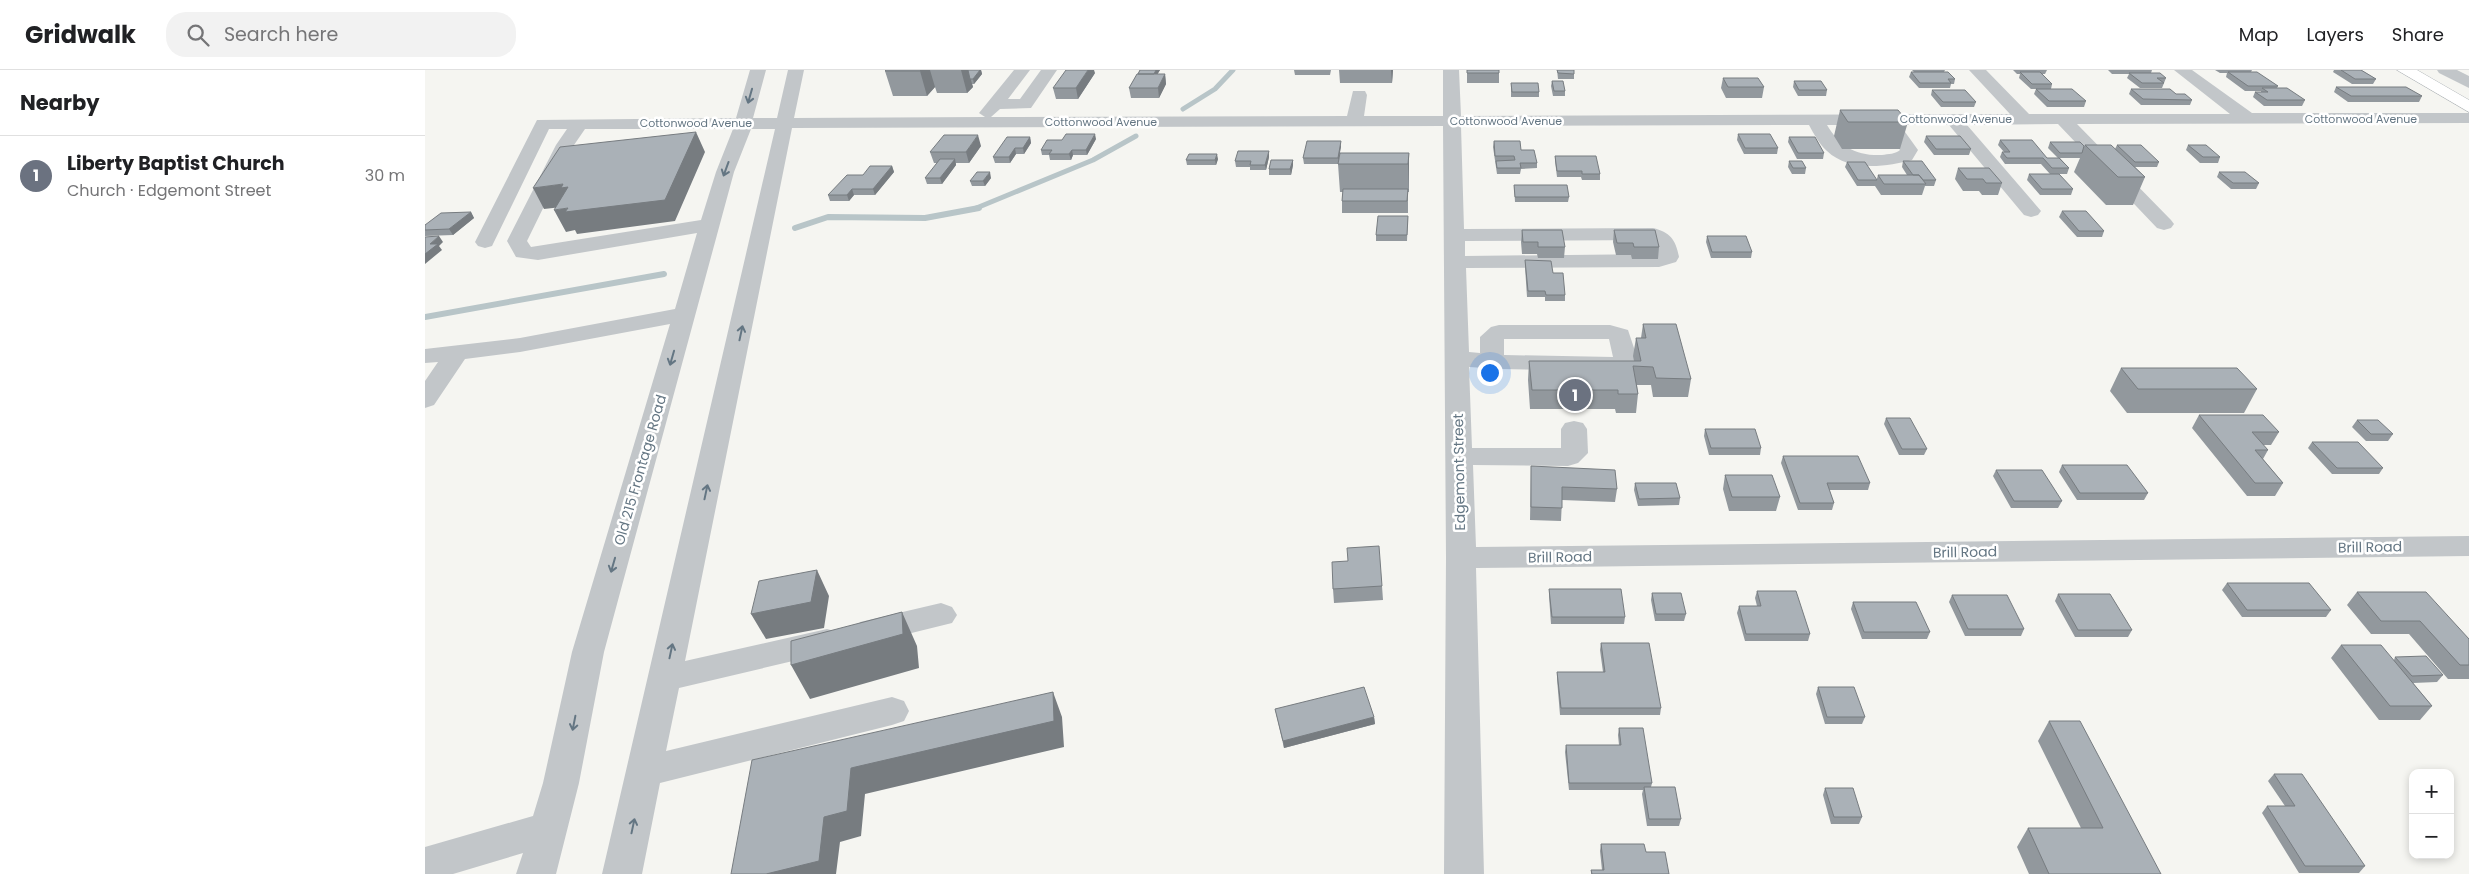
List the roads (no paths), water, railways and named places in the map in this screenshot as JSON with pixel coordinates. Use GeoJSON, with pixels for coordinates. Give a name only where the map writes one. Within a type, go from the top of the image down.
{"type":"FeatureCollection","features":[{"type":"Feature","properties":{"kind":"main road"},"geometry":{"type":"LineString","coordinates":[[2405,70],[2469,107]]}},
{"type":"Feature","properties":{"kind":"street","name":"Old 215 Frontage Road"},"geometry":{"type":"LineString","coordinates":[[536,874],[561,783],[588,652],[725,172],[743,123],[758,70]]}},
{"type":"Feature","properties":{"kind":"street"},"geometry":{"type":"LineString","coordinates":[[622,874],[796,70]]}},
{"type":"Feature","properties":{"kind":"street"},"geometry":{"type":"LineString","coordinates":[[981,122],[1022,70]]}},
{"type":"Feature","properties":{"kind":"street"},"geometry":{"type":"LineString","coordinates":[[995,104],[1025,104],[1049,70]]}},
{"type":"Feature","properties":{"kind":"street","name":"Edgemont Street"},"geometry":{"type":"LineString","coordinates":[[1451,70],[1461,558],[1463,874]]}},
{"type":"Feature","properties":{"kind":"street"},"geometry":{"type":"LineString","coordinates":[[1977,70],[2024,119]]}},
{"type":"Feature","properties":{"kind":"street"},"geometry":{"type":"LineString","coordinates":[[2182,70],[2248,119]]}},
{"type":"Feature","properties":{"kind":"street"},"geometry":{"type":"LineString","coordinates":[[2445,70],[2469,83]]}},
{"type":"Feature","properties":{"kind":"street"},"geometry":{"type":"LineString","coordinates":[[1355,121],[1359,95]]}},
{"type":"Feature","properties":{"kind":"street","name":"Cottonwood Avenue"},"geometry":{"type":"LineString","coordinates":[[485,242],[543,124],[743,123],[786,115],[930,122],[2469,118]]}},
{"type":"Feature","properties":{"kind":"street"},"geometry":{"type":"LineString","coordinates":[[1953,119],[2031,211]]}},
{"type":"Feature","properties":{"kind":"street"},"geometry":{"type":"LineString","coordinates":[[2062,119],[2164,224]]}},
{"type":"Feature","properties":{"kind":"street"},"geometry":{"type":"LineString","coordinates":[[1815,120],[1828,142],[1843,154],[1857,159],[1895,159],[1906,156],[1909,150],[1888,120]]}},
{"type":"Feature","properties":{"kind":"street"},"geometry":{"type":"LineString","coordinates":[[580,124],[565,144],[517,241],[523,253],[538,254],[710,225]]}},
{"type":"Feature","properties":{"kind":"street"},"geometry":{"type":"LineString","coordinates":[[1454,235],[1653,234],[1663,238],[1668,257],[1659,261],[1455,262]]}},
{"type":"Feature","properties":{"kind":"street"},"geometry":{"type":"LineString","coordinates":[[425,356],[520,345],[684,314]]}},
{"type":"Feature","properties":{"kind":"street"},"geometry":{"type":"LineString","coordinates":[[1457,359],[1493,361],[1621,364],[1626,360],[1620,335],[1610,332],[1499,332],[1492,337],[1493,361]]}},
{"type":"Feature","properties":{"kind":"street"},"geometry":{"type":"LineString","coordinates":[[425,400],[457,352]]}},
{"type":"Feature","properties":{"kind":"street"},"geometry":{"type":"LineString","coordinates":[[1459,456],[1568,457],[1575,452],[1574,429]]}},
{"type":"Feature","properties":{"kind":"street","name":"Brill Road"},"geometry":{"type":"LineString","coordinates":[[1461,558],[2469,546]]}},
{"type":"Feature","properties":{"kind":"street"},"geometry":{"type":"LineString","coordinates":[[665,678],[941,615]]}},
{"type":"Feature","properties":{"kind":"street"},"geometry":{"type":"LineString","coordinates":[[644,772],[892,711]]}},
{"type":"Feature","properties":{"kind":"street"},"geometry":{"type":"LineString","coordinates":[[425,865],[549,828]]}},
{"type":"Feature","properties":{"kind":"waterway"},"geometry":{"type":"LineString","coordinates":[[1183,109],[1215,89],[1233,70]]}},
{"type":"Feature","properties":{"kind":"waterway"},"geometry":{"type":"LineString","coordinates":[[974,209],[1093,160],[1136,136]]}},
{"type":"Feature","properties":{"kind":"waterway"},"geometry":{"type":"LineString","coordinates":[[974,209],[979,208]]}},
{"type":"Feature","properties":{"kind":"waterway"},"geometry":{"type":"LineString","coordinates":[[795,228],[828,217],[925,218],[974,209]]}},
{"type":"Feature","properties":{"kind":"waterway"},"geometry":{"type":"LineString","coordinates":[[425,317],[664,274]]}},
{"type":"Feature","properties":{"kind":"place","name":"Liberty Baptist Church"},"geometry":{"type":"Point","coordinates":[1575,395]}}]}
